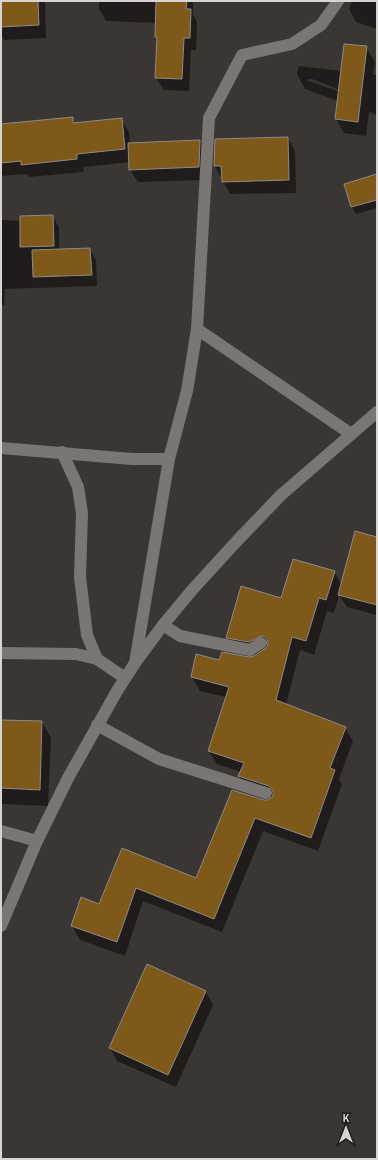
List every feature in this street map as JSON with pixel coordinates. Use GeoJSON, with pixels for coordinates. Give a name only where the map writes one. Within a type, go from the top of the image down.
{"type":"FeatureCollection","features":[{"type":"Feature","properties":{"kind":"street"},"geometry":{"type":"LineString","coordinates":[[135,663],[169,459],[186,391],[197,329],[209,118],[242,55],[292,44],[321,26],[338,1]]}},
{"type":"Feature","properties":{"kind":"street"},"geometry":{"type":"LineString","coordinates":[[197,329],[351,434]]}},
{"type":"Feature","properties":{"kind":"street"},"geometry":{"type":"LineString","coordinates":[[1,926],[68,778],[125,678],[162,625],[236,542],[281,495],[377,412]]}},
{"type":"Feature","properties":{"kind":"street"},"geometry":{"type":"LineString","coordinates":[[1,448],[132,459],[169,459]]}},
{"type":"Feature","properties":{"kind":"street"},"geometry":{"type":"LineString","coordinates":[[62,452],[78,487],[82,513],[80,577],[83,611],[87,635],[97,659]]}},
{"type":"Feature","properties":{"kind":"street"},"geometry":{"type":"LineString","coordinates":[[162,625],[180,636],[250,650],[261,642]]}},
{"type":"Feature","properties":{"kind":"street"},"geometry":{"type":"LineString","coordinates":[[1,653],[76,654],[97,659],[125,678]]}},
{"type":"Feature","properties":{"kind":"street"},"geometry":{"type":"LineString","coordinates":[[97,725],[159,759],[266,793]]}},
{"type":"Feature","properties":{"kind":"street"},"geometry":{"type":"LineString","coordinates":[[1,831],[38,842]]}},
{"type":"Feature","properties":{"kind":"building"},"geometry":{"type":"Polygon","coordinates":[[[1,1],[38,1],[39,25],[1,27],[1,1]]]}},
{"type":"Feature","properties":{"kind":"building"},"geometry":{"type":"Polygon","coordinates":[[[156,1],[187,1],[186,9],[191,9],[190,38],[184,38],[182,79],[155,78],[157,37],[155,37],[156,1]]]}},
{"type":"Feature","properties":{"kind":"building"},"geometry":{"type":"Polygon","coordinates":[[[344,44],[367,46],[358,122],[335,119],[344,44]]]}},
{"type":"Feature","properties":{"kind":"building"},"geometry":{"type":"Polygon","coordinates":[[[73,117],[73,123],[122,118],[125,149],[77,154],[77,159],[21,165],[21,161],[1,163],[1,124],[73,117]]]}},
{"type":"Feature","properties":{"kind":"building"},"geometry":{"type":"Polygon","coordinates":[[[288,137],[289,180],[222,182],[221,166],[214,166],[215,139],[288,137]]]}},
{"type":"Feature","properties":{"kind":"building"},"geometry":{"type":"Polygon","coordinates":[[[200,140],[199,167],[129,170],[128,143],[200,140]]]}},
{"type":"Feature","properties":{"kind":"building"},"geometry":{"type":"Polygon","coordinates":[[[377,174],[377,200],[351,207],[344,184],[377,174]]]}},
{"type":"Feature","properties":{"kind":"building"},"geometry":{"type":"Polygon","coordinates":[[[53,215],[54,246],[20,247],[20,216],[53,215]]]}},
{"type":"Feature","properties":{"kind":"building"},"geometry":{"type":"Polygon","coordinates":[[[90,248],[92,275],[33,277],[32,250],[90,248]]]}},
{"type":"Feature","properties":{"kind":"building"},"geometry":{"type":"Polygon","coordinates":[[[355,531],[377,537],[377,605],[338,595],[355,531]]]}},
{"type":"Feature","properties":{"kind":"building"},"geometry":{"type":"Polygon","coordinates":[[[293,559],[335,571],[326,600],[319,598],[306,641],[292,637],[276,700],[346,727],[330,768],[335,770],[311,838],[255,818],[214,919],[136,888],[117,942],[71,926],[81,897],[99,904],[122,848],[196,878],[232,790],[264,800],[268,800],[273,796],[273,791],[269,786],[238,776],[244,763],[208,751],[229,687],[191,677],[196,654],[219,660],[222,652],[249,657],[254,656],[267,647],[267,639],[261,636],[249,642],[226,638],[241,586],[281,598],[293,559]]]}},
{"type":"Feature","properties":{"kind":"building"},"geometry":{"type":"Polygon","coordinates":[[[1,720],[42,721],[40,790],[1,788],[1,720]]]}},
{"type":"Feature","properties":{"kind":"building"},"geometry":{"type":"Polygon","coordinates":[[[147,964],[206,991],[168,1075],[109,1048],[147,964]]]}}]}
